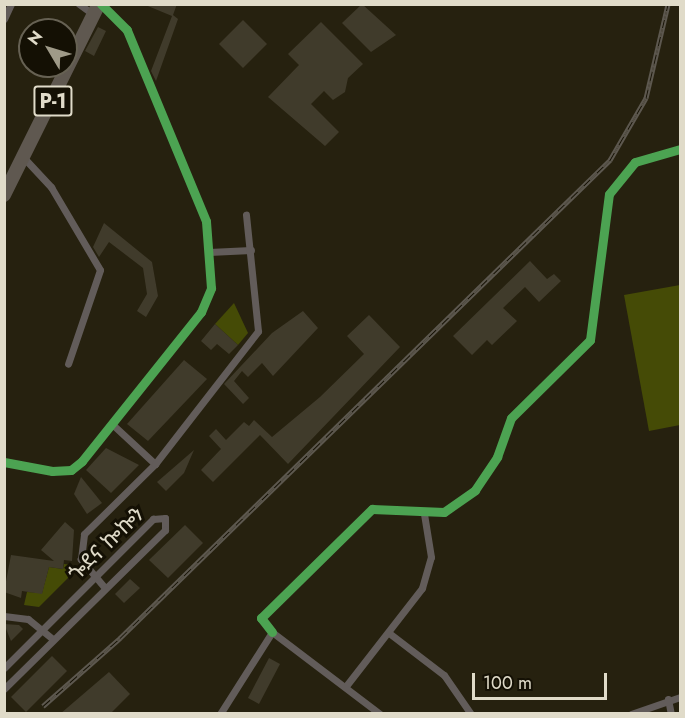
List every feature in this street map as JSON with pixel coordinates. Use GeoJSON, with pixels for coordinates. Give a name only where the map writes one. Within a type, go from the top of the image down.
{"type":"FeatureCollection","features":[{"type":"Feature","properties":{"kind":"highway","name":"P-1"},"geometry":{"type":"LineString","coordinates":[[4,195],[98,8]]}},
{"type":"Feature","properties":{"kind":"street"},"geometry":{"type":"LineString","coordinates":[[4,19],[11,4]]}},
{"type":"Feature","properties":{"kind":"street"},"geometry":{"type":"LineString","coordinates":[[4,462],[71,470],[112,424],[201,312],[211,288],[206,221],[127,30],[98,8],[79,4]]}},
{"type":"Feature","properties":{"kind":"street"},"geometry":{"type":"LineString","coordinates":[[380,714],[272,632],[261,618],[372,509],[424,514],[444,512],[475,490],[497,457],[511,418],[590,340],[605,201],[635,162],[681,149]]}},
{"type":"Feature","properties":{"kind":"street"},"geometry":{"type":"LineString","coordinates":[[24,158],[51,188],[100,270],[68,364]]}},
{"type":"Feature","properties":{"kind":"street"},"geometry":{"type":"LineString","coordinates":[[105,588],[94,578],[81,560],[84,534],[155,464],[258,331],[246,215]]}},
{"type":"Feature","properties":{"kind":"street"},"geometry":{"type":"LineString","coordinates":[[209,252],[251,250]]}},
{"type":"Feature","properties":{"kind":"street"},"geometry":{"type":"LineString","coordinates":[[112,424],[155,464]]}},
{"type":"Feature","properties":{"kind":"street"},"geometry":{"type":"LineString","coordinates":[[346,686],[389,633],[428,574],[424,514]]}},
{"type":"Feature","properties":{"kind":"street","name":"ጐደና ኰኰን"},"geometry":{"type":"LineString","coordinates":[[4,668],[155,517],[165,519],[165,530],[4,689]]}},
{"type":"Feature","properties":{"kind":"street"},"geometry":{"type":"LineString","coordinates":[[4,616],[28,619],[53,639]]}},
{"type":"Feature","properties":{"kind":"street"},"geometry":{"type":"LineString","coordinates":[[220,714],[272,632]]}},
{"type":"Feature","properties":{"kind":"street"},"geometry":{"type":"LineString","coordinates":[[389,633],[444,675],[471,714]]}},
{"type":"Feature","properties":{"kind":"street"},"geometry":{"type":"LineString","coordinates":[[631,714],[668,699],[681,697]]}},
{"type":"Feature","properties":{"kind":"street"},"geometry":{"type":"LineString","coordinates":[[668,699],[671,714]]}},
{"type":"Feature","properties":{"kind":"green space"},"geometry":{"type":"Polygon","coordinates":[[[680,285],[680,425],[649,431],[624,295],[680,285]]]}},
{"type":"Feature","properties":{"kind":"green space"},"geometry":{"type":"Polygon","coordinates":[[[234,303],[248,333],[238,345],[215,324],[234,303]]]}},
{"type":"Feature","properties":{"kind":"green space"},"geometry":{"type":"Polygon","coordinates":[[[64,564],[73,565],[72,574],[39,607],[24,605],[27,592],[42,593],[49,567],[63,569],[64,564]]]}},
{"type":"Feature","properties":{"kind":"building"},"geometry":{"type":"Polygon","coordinates":[[[143,4],[177,4],[173,15],[178,19],[156,81],[151,71],[172,16],[143,4]]]}},
{"type":"Feature","properties":{"kind":"building"},"geometry":{"type":"Polygon","coordinates":[[[362,4],[396,35],[371,52],[342,23],[362,4]]]}},
{"type":"Feature","properties":{"kind":"building"},"geometry":{"type":"Polygon","coordinates":[[[243,20],[267,44],[243,68],[219,44],[243,20]]]}},
{"type":"Feature","properties":{"kind":"building"},"geometry":{"type":"Polygon","coordinates":[[[321,22],[363,64],[348,78],[345,92],[333,100],[324,91],[311,104],[339,132],[325,146],[268,97],[299,65],[288,54],[321,22]]]}},
{"type":"Feature","properties":{"kind":"building"},"geometry":{"type":"Polygon","coordinates":[[[98,27],[106,31],[94,56],[85,51],[98,27]]]}},
{"type":"Feature","properties":{"kind":"building"},"geometry":{"type":"Polygon","coordinates":[[[104,223],[152,262],[158,296],[146,317],[137,311],[147,294],[143,268],[109,242],[99,257],[93,247],[104,223]]]}},
{"type":"Feature","properties":{"kind":"building"},"geometry":{"type":"Polygon","coordinates":[[[530,261],[547,279],[554,274],[561,281],[539,302],[525,287],[503,308],[517,321],[492,345],[487,340],[472,355],[453,336],[530,261]]]}},
{"type":"Feature","properties":{"kind":"building"},"geometry":{"type":"Polygon","coordinates":[[[303,311],[318,328],[273,376],[262,363],[248,377],[242,371],[234,381],[249,398],[243,404],[224,384],[272,333],[303,311]]]}},
{"type":"Feature","properties":{"kind":"building"},"geometry":{"type":"Polygon","coordinates":[[[369,315],[400,347],[288,464],[260,435],[213,482],[201,470],[221,449],[209,436],[216,429],[226,440],[244,422],[249,426],[254,420],[272,437],[320,397],[364,354],[347,336],[369,315]]]}},
{"type":"Feature","properties":{"kind":"building"},"geometry":{"type":"Polygon","coordinates":[[[215,324],[238,345],[229,354],[217,344],[211,350],[201,341],[215,324]]]}},
{"type":"Feature","properties":{"kind":"building"},"geometry":{"type":"Polygon","coordinates":[[[184,360],[207,379],[148,441],[127,424],[184,360]]]}},
{"type":"Feature","properties":{"kind":"building"},"geometry":{"type":"Polygon","coordinates":[[[106,448],[139,465],[111,493],[86,470],[106,448]]]}},
{"type":"Feature","properties":{"kind":"building"},"geometry":{"type":"Polygon","coordinates":[[[194,450],[184,473],[166,491],[157,482],[194,450]]]}},
{"type":"Feature","properties":{"kind":"building"},"geometry":{"type":"Polygon","coordinates":[[[81,477],[102,503],[87,514],[74,494],[81,477]]]}},
{"type":"Feature","properties":{"kind":"building"},"geometry":{"type":"Polygon","coordinates":[[[65,522],[74,530],[72,561],[64,560],[63,569],[49,567],[42,594],[22,591],[21,598],[4,592],[11,555],[54,561],[41,550],[65,522]]]}},
{"type":"Feature","properties":{"kind":"building"},"geometry":{"type":"Polygon","coordinates":[[[185,525],[203,543],[168,578],[149,560],[185,525]]]}},
{"type":"Feature","properties":{"kind":"building"},"geometry":{"type":"Polygon","coordinates":[[[130,579],[140,588],[124,603],[115,594],[130,579]]]}},
{"type":"Feature","properties":{"kind":"building"},"geometry":{"type":"Polygon","coordinates":[[[4,624],[19,625],[23,629],[11,641],[4,624]]]}},
{"type":"Feature","properties":{"kind":"building"},"geometry":{"type":"Polygon","coordinates":[[[52,656],[67,671],[26,712],[11,697],[52,656]]]}},
{"type":"Feature","properties":{"kind":"building"},"geometry":{"type":"Polygon","coordinates":[[[269,658],[280,664],[259,704],[248,698],[269,658]]]}},
{"type":"Feature","properties":{"kind":"building"},"geometry":{"type":"Polygon","coordinates":[[[109,672],[130,694],[110,714],[60,714],[109,672]]]}},
{"type":"Feature","properties":{"kind":"railway"},"geometry":{"type":"LineString","coordinates":[[43,706],[120,638],[610,160],[646,98],[668,4]]}},
{"type":"Feature","properties":{"kind":"cycle path"},"geometry":{"type":"LineString","coordinates":[[4,462],[52,471],[71,470],[82,461],[201,312],[211,288],[206,221],[127,30],[101,4]]}},
{"type":"Feature","properties":{"kind":"cycle path"},"geometry":{"type":"LineString","coordinates":[[272,632],[261,618],[372,509],[444,512],[475,490],[497,457],[511,418],[590,340],[609,194],[635,162],[680,149]]}}]}
